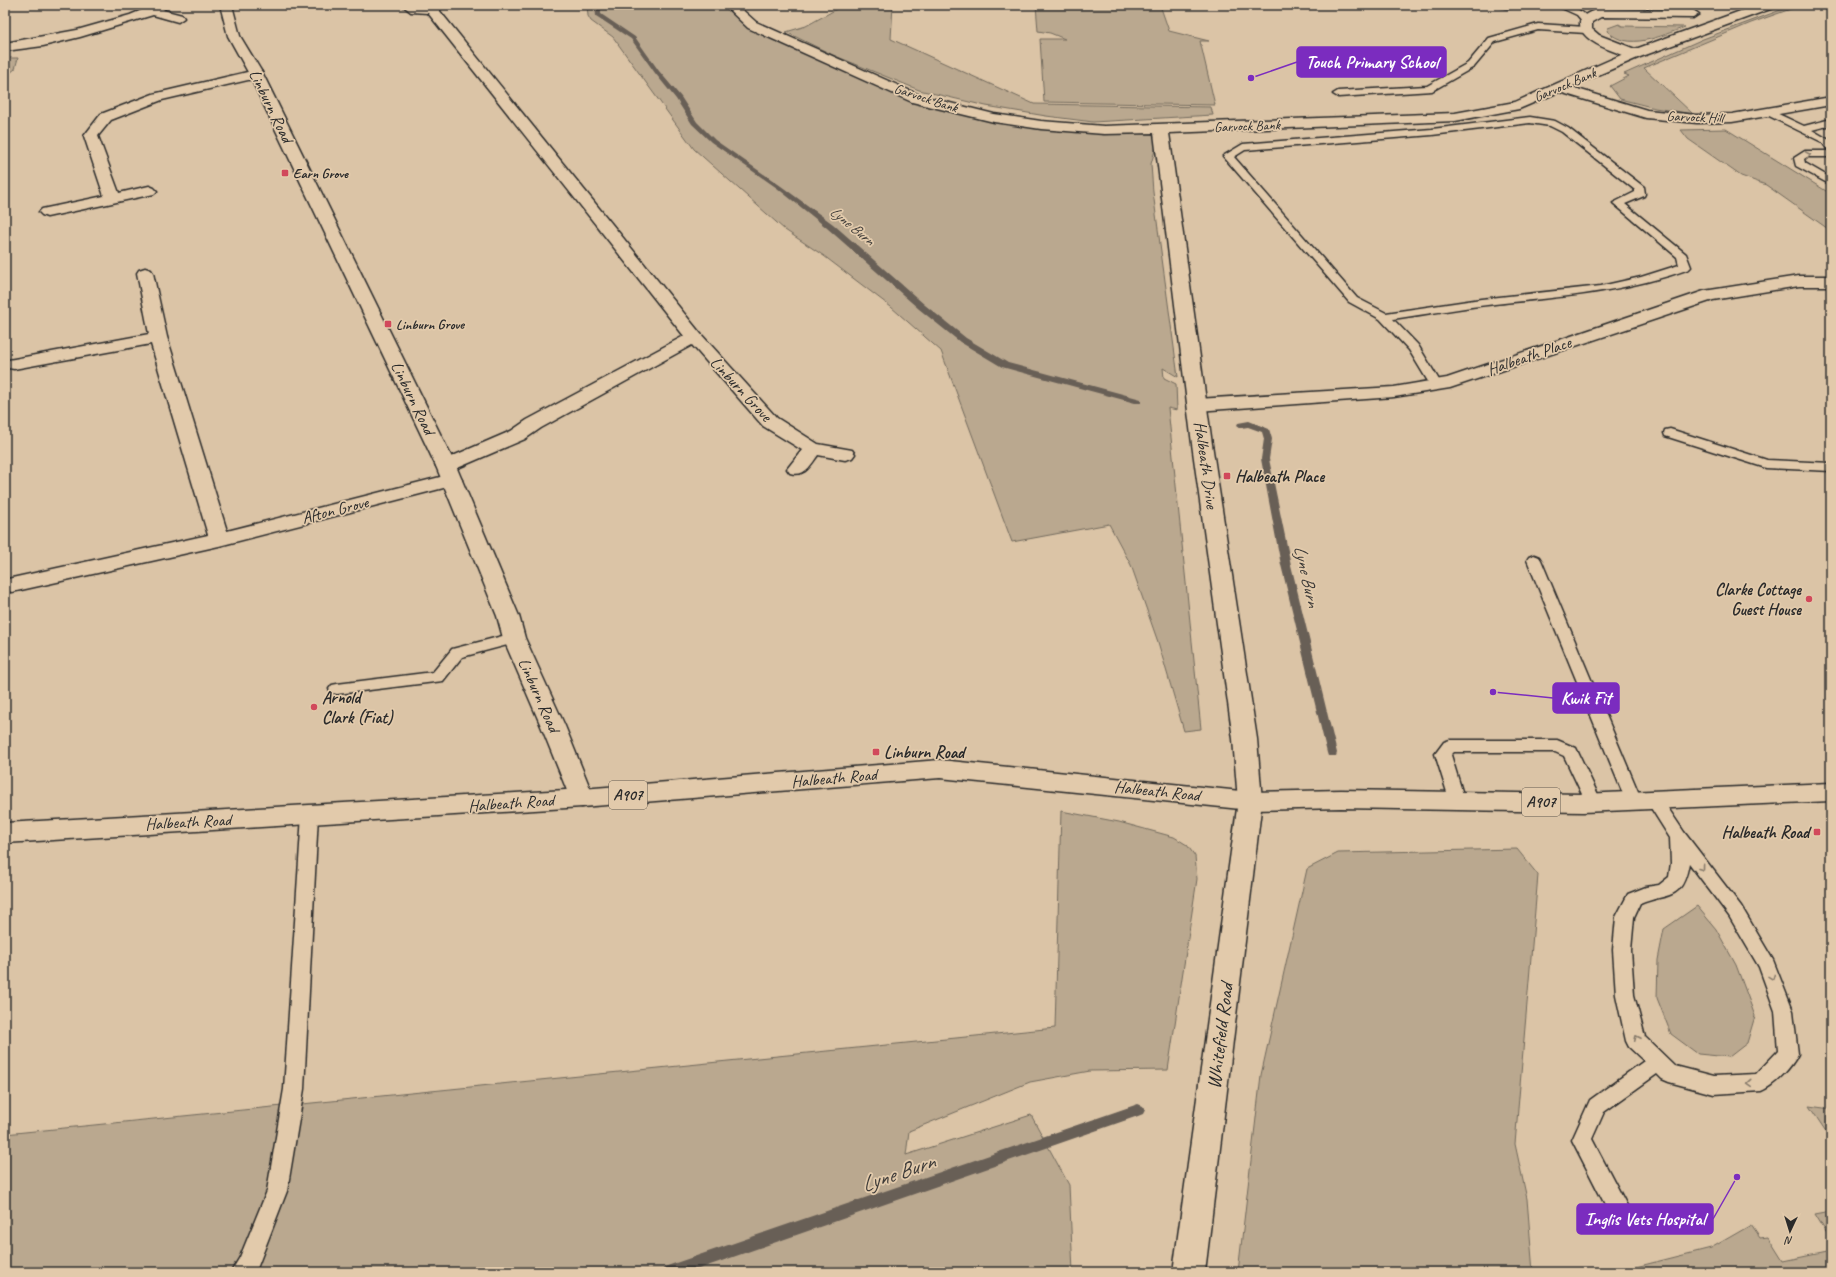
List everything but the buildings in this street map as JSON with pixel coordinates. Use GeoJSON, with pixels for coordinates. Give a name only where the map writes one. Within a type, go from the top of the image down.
{"type":"FeatureCollection","features":[{"type":"Feature","properties":{"kind":"street","name":"Linburn Road"},"geometry":{"type":"LineString","coordinates":[[226,5],[234,36],[256,74],[449,473],[508,616],[514,638],[553,726],[582,798]]}},
{"type":"Feature","properties":{"kind":"street","name":"Linburn Grove"},"geometry":{"type":"LineString","coordinates":[[408,5],[416,9],[436,7],[694,337],[770,422],[813,449],[845,454]]}},
{"type":"Feature","properties":{"kind":"street","name":"Garvock Bank"},"geometry":{"type":"LineString","coordinates":[[730,5],[752,25],[826,60],[917,99],[994,118],[1041,125],[1104,130],[1455,117],[1519,105],[1635,54],[1769,5]]}},
{"type":"Feature","properties":{"kind":"street"},"geometry":{"type":"LineString","coordinates":[[5,47],[34,44],[88,33],[157,8],[178,18]]}},
{"type":"Feature","properties":{"kind":"street"},"geometry":{"type":"LineString","coordinates":[[1635,54],[1594,38],[1586,25],[1599,13],[1693,14]]}},
{"type":"Feature","properties":{"kind":"street"},"geometry":{"type":"LineString","coordinates":[[113,198],[91,136],[106,117],[158,97],[256,74]]}},
{"type":"Feature","properties":{"kind":"street","name":"Garvock Hill"},"geometry":{"type":"LineString","coordinates":[[1560,88],[1646,114],[1697,119],[1732,118],[1770,113],[1831,101]]}},
{"type":"Feature","properties":{"kind":"street","name":"Halbeath Drive"},"geometry":{"type":"LineString","coordinates":[[1161,129],[1245,739],[1250,801]]}},
{"type":"Feature","properties":{"kind":"street"},"geometry":{"type":"LineString","coordinates":[[47,212],[149,191]]}},
{"type":"Feature","properties":{"kind":"street"},"geometry":{"type":"LineString","coordinates":[[145,273],[158,337],[219,539]]}},
{"type":"Feature","properties":{"kind":"street","name":"Halbeath Place"},"geometry":{"type":"LineString","coordinates":[[1198,405],[1394,392],[1436,386],[1450,383],[1710,295],[1799,280],[1831,281]]}},
{"type":"Feature","properties":{"kind":"street"},"geometry":{"type":"LineString","coordinates":[[14,364],[158,337]]}},
{"type":"Feature","properties":{"kind":"street"},"geometry":{"type":"LineString","coordinates":[[449,473],[518,435],[534,424],[694,337]]}},
{"type":"Feature","properties":{"kind":"street"},"geometry":{"type":"LineString","coordinates":[[797,469],[813,449]]}},
{"type":"Feature","properties":{"kind":"street","name":"Afton Grove"},"geometry":{"type":"LineString","coordinates":[[12,585],[219,539],[449,473]]}},
{"type":"Feature","properties":{"kind":"street","name":"Halbeath Road"},"geometry":{"type":"LineString","coordinates":[[5,833],[582,798],[940,770],[1250,801],[1341,800],[1594,803],[1831,792]]}},
{"type":"Feature","properties":{"kind":"street","name":"Whitefield Road"},"geometry":{"type":"LineString","coordinates":[[1189,1272],[1250,801]]}},
{"type":"Feature","properties":{"kind":"lane"},"geometry":{"type":"LineString","coordinates":[[1502,5],[1514,5]]}},
{"type":"Feature","properties":{"kind":"lane"},"geometry":{"type":"LineString","coordinates":[[1338,94],[1429,89],[1471,65],[1492,40],[1538,27],[1586,25],[1580,13],[1559,5]]}},
{"type":"Feature","properties":{"kind":"lane"},"geometry":{"type":"LineString","coordinates":[[1770,113],[1825,140],[1831,148]]}},
{"type":"Feature","properties":{"kind":"lane"},"geometry":{"type":"LineString","coordinates":[[1384,317],[1513,299],[1546,297],[1658,278],[1684,268],[1682,256],[1618,203],[1640,194],[1640,189],[1565,130],[1552,123],[1530,120],[1432,132],[1243,147],[1228,156],[1353,300],[1384,317],[1414,348],[1436,386]]}},
{"type":"Feature","properties":{"kind":"lane"},"geometry":{"type":"LineString","coordinates":[[1802,129],[1831,122]]}},
{"type":"Feature","properties":{"kind":"lane"},"geometry":{"type":"LineString","coordinates":[[1831,154],[1805,154],[1799,158],[1800,164],[1831,182]]}},
{"type":"Feature","properties":{"kind":"lane"},"geometry":{"type":"LineString","coordinates":[[1670,433],[1766,464],[1831,467]]}},
{"type":"Feature","properties":{"kind":"lane"},"geometry":{"type":"LineString","coordinates":[[1534,560],[1644,800],[1678,837],[1734,911],[1767,965],[1784,1011],[1788,1054],[1761,1082],[1714,1086],[1669,1073],[1636,1041],[1625,995],[1622,950],[1625,917],[1634,899],[1646,894],[1664,890],[1677,880],[1680,864],[1678,837]]}},
{"type":"Feature","properties":{"kind":"lane"},"geometry":{"type":"LineString","coordinates":[[337,689],[438,677],[457,653],[514,638]]}},
{"type":"Feature","properties":{"kind":"lane"},"geometry":{"type":"LineString","coordinates":[[1457,801],[1443,754],[1450,746],[1557,746],[1570,752],[1594,803]]}},
{"type":"Feature","properties":{"kind":"lane"},"geometry":{"type":"LineString","coordinates":[[242,1272],[248,1264],[277,1191],[294,1089],[310,815]]}},
{"type":"Feature","properties":{"kind":"lane"},"geometry":{"type":"LineString","coordinates":[[1623,1219],[1582,1140],[1597,1106],[1658,1062]]}},
{"type":"Feature","properties":{"kind":"shaded area"},"geometry":{"type":"Polygon","coordinates":[[[587,5],[730,5],[752,25],[917,99],[1041,125],[1161,129],[1151,164],[1153,192],[1178,377],[1163,368],[1164,378],[1176,384],[1177,410],[1168,408],[1201,729],[1184,731],[1158,642],[1131,565],[1109,524],[1012,542],[941,351],[891,307],[824,256],[785,230],[694,149],[613,37],[591,21],[588,16],[587,5]]]}},
{"type":"Feature","properties":{"kind":"shaded area"},"geometry":{"type":"Polygon","coordinates":[[[844,5],[893,5],[891,39],[1034,104],[1211,107],[1213,115],[1093,122],[986,106],[919,90],[833,55],[786,32],[806,26],[844,5]]]}},
{"type":"Feature","properties":{"kind":"shaded area"},"geometry":{"type":"Polygon","coordinates":[[[1036,5],[1160,5],[1169,31],[1209,41],[1200,41],[1215,105],[1044,102],[1040,39],[1065,39],[1050,33],[1038,31],[1036,5]]]}},
{"type":"Feature","properties":{"kind":"shaded area"},"geometry":{"type":"Polygon","coordinates":[[[1794,5],[1802,5],[1751,23],[1644,68],[1693,114],[1655,108],[1620,99],[1610,86],[1629,76],[1624,74],[1703,39],[1794,5]]]}},
{"type":"Feature","properties":{"kind":"shaded area"},"geometry":{"type":"Polygon","coordinates":[[[1619,24],[1622,26],[1685,27],[1655,38],[1635,41],[1615,37],[1607,31],[1608,28],[1619,24]]]}},
{"type":"Feature","properties":{"kind":"shaded area"},"geometry":{"type":"Polygon","coordinates":[[[5,58],[18,58],[15,69],[5,77],[5,58]]]}},
{"type":"Feature","properties":{"kind":"shaded area"},"geometry":{"type":"Polygon","coordinates":[[[1726,129],[1831,194],[1831,231],[1766,185],[1741,176],[1688,139],[1681,130],[1726,129]]]}},
{"type":"Feature","properties":{"kind":"shaded area"},"geometry":{"type":"Polygon","coordinates":[[[1061,811],[1119,822],[1174,837],[1187,845],[1195,856],[1197,879],[1168,1070],[1090,1071],[1030,1082],[909,1131],[906,1155],[1031,1115],[1069,1185],[1073,1272],[5,1272],[5,1134],[1055,1028],[1061,811]]]}},
{"type":"Feature","properties":{"kind":"shaded area"},"geometry":{"type":"Polygon","coordinates":[[[1517,849],[1538,875],[1515,1144],[1527,1199],[1533,1272],[1238,1272],[1261,1075],[1307,869],[1338,853],[1517,849]]]}},
{"type":"Feature","properties":{"kind":"shaded area"},"geometry":{"type":"Polygon","coordinates":[[[1697,906],[1716,929],[1736,965],[1755,1016],[1747,1043],[1729,1057],[1698,1054],[1671,1034],[1657,998],[1658,960],[1664,929],[1697,906]]]}},
{"type":"Feature","properties":{"kind":"shaded area"},"geometry":{"type":"Polygon","coordinates":[[[1809,1106],[1831,1109],[1831,1139],[1809,1106]]]}},
{"type":"Feature","properties":{"kind":"shaded area"},"geometry":{"type":"Polygon","coordinates":[[[1831,1211],[1831,1240],[1815,1214],[1831,1211]]]}},
{"type":"Feature","properties":{"kind":"shaded area"},"geometry":{"type":"Polygon","coordinates":[[[1751,1225],[1760,1238],[1768,1237],[1783,1261],[1831,1251],[1831,1272],[1616,1272],[1711,1248],[1751,1225]]]}},
{"type":"Feature","properties":{"kind":"waterway","name":"Lyne Burn"},"geometry":{"type":"LineString","coordinates":[[598,5],[598,15],[633,38],[657,72],[679,98],[694,123],[713,141],[779,187],[830,226],[922,307],[963,340],[1005,365],[1138,401]]}},
{"type":"Feature","properties":{"kind":"waterway","name":"Lyne Burn"},"geometry":{"type":"LineString","coordinates":[[1241,425],[1249,424],[1266,431],[1268,439],[1265,459],[1286,565],[1332,753]]}},
{"type":"Feature","properties":{"kind":"waterway","name":"Lyne Burn"},"geometry":{"type":"LineString","coordinates":[[670,1272],[1138,1110]]}},
{"type":"Feature","properties":{"kind":"place","name":"Touch Primary School"},"geometry":{"type":"Point","coordinates":[1251,78]}},
{"type":"Feature","properties":{"kind":"place","name":"Earn Grove"},"geometry":{"type":"Point","coordinates":[285,173]}},
{"type":"Feature","properties":{"kind":"place","name":"Linburn Grove"},"geometry":{"type":"Point","coordinates":[388,324]}},
{"type":"Feature","properties":{"kind":"place","name":"Halbeath Place"},"geometry":{"type":"Point","coordinates":[1227,476]}},
{"type":"Feature","properties":{"kind":"place","name":"Clarke Cottage Guest House"},"geometry":{"type":"Point","coordinates":[1809,599]}},
{"type":"Feature","properties":{"kind":"place","name":"Kwik Fit"},"geometry":{"type":"Point","coordinates":[1493,692]}},
{"type":"Feature","properties":{"kind":"place","name":"Arnold Clark (Fiat)"},"geometry":{"type":"Point","coordinates":[314,707]}},
{"type":"Feature","properties":{"kind":"place","name":"Linburn Road"},"geometry":{"type":"Point","coordinates":[876,752]}},
{"type":"Feature","properties":{"kind":"place","name":"Halbeath Road"},"geometry":{"type":"Point","coordinates":[1817,832]}},
{"type":"Feature","properties":{"kind":"place","name":"Inglis Vets Hospital"},"geometry":{"type":"Point","coordinates":[1737,1177]}}]}
